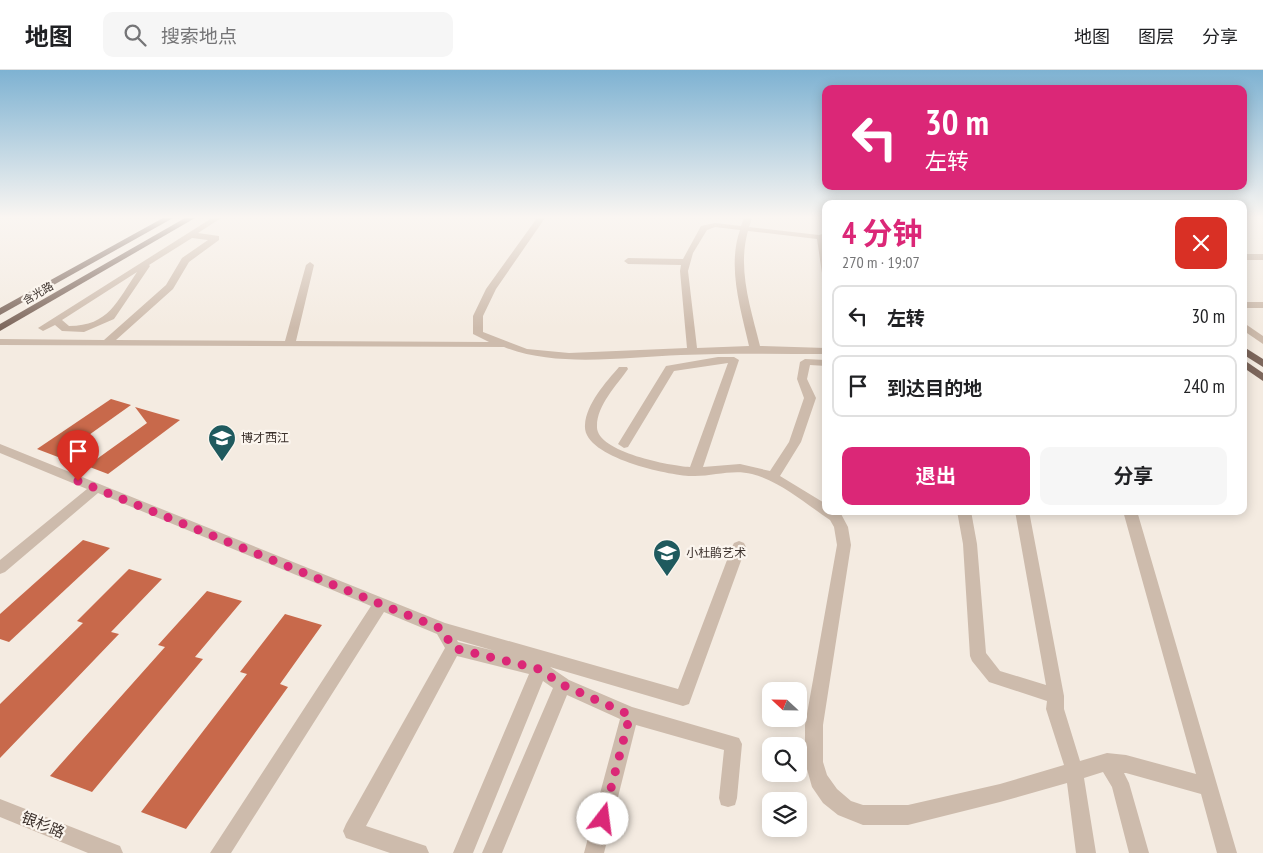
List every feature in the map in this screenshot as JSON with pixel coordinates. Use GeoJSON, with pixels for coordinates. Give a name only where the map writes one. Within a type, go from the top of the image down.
{"type":"FeatureCollection","features":[{"type":"Feature","properties":{"kind":"main road","name":"含光路"},"geometry":{"type":"LineString","coordinates":[[0,312],[103,255]]}},
{"type":"Feature","properties":{"kind":"main road","name":"含光路"},"geometry":{"type":"LineString","coordinates":[[0,328],[128,255]]}},
{"type":"Feature","properties":{"kind":"main road"},"geometry":{"type":"LineString","coordinates":[[1247,352],[1263,364]]}},
{"type":"Feature","properties":{"kind":"main road"},"geometry":{"type":"LineString","coordinates":[[1247,365],[1263,378]]}},
{"type":"Feature","properties":{"kind":"street"},"geometry":{"type":"LineString","coordinates":[[43,328],[159,255]]}},
{"type":"Feature","properties":{"kind":"street"},"geometry":{"type":"LineString","coordinates":[[107,342],[170,287],[185,260],[193,255]]}},
{"type":"Feature","properties":{"kind":"street"},"geometry":{"type":"LineString","coordinates":[[515,255],[491,289],[478,316],[478,334],[501,345],[525,352],[570,356],[692,350],[822,351]]}},
{"type":"Feature","properties":{"kind":"street"},"geometry":{"type":"LineString","coordinates":[[688,255],[684,271],[692,350]]}},
{"type":"Feature","properties":{"kind":"street"},"geometry":{"type":"LineString","coordinates":[[739,255],[738,264],[755,349]]}},
{"type":"Feature","properties":{"kind":"street"},"geometry":{"type":"LineString","coordinates":[[1247,257],[1263,257]]}},
{"type":"Feature","properties":{"kind":"street"},"geometry":{"type":"LineString","coordinates":[[56,320],[66,329],[84,329],[111,317],[149,261]]}},
{"type":"Feature","properties":{"kind":"street"},"geometry":{"type":"LineString","coordinates":[[628,261],[685,262]]}},
{"type":"Feature","properties":{"kind":"street"},"geometry":{"type":"LineString","coordinates":[[290,343],[310,265]]}},
{"type":"Feature","properties":{"kind":"street"},"geometry":{"type":"LineString","coordinates":[[1247,305],[1263,305]]}},
{"type":"Feature","properties":{"kind":"street"},"geometry":{"type":"LineString","coordinates":[[1247,328],[1263,341]]}},
{"type":"Feature","properties":{"kind":"street"},"geometry":{"type":"LineString","coordinates":[[0,342],[501,345]]}},
{"type":"Feature","properties":{"kind":"street"},"geometry":{"type":"LineString","coordinates":[[624,444],[670,368],[718,360],[734,360],[695,472]]}},
{"type":"Feature","properties":{"kind":"street"},"geometry":{"type":"LineString","coordinates":[[772,478],[795,442],[810,398],[802,379],[805,362],[822,363]]}},
{"type":"Feature","properties":{"kind":"street"},"geometry":{"type":"LineString","coordinates":[[623,369],[613,380],[590,421],[591,431],[596,441],[640,462],[674,471],[695,472],[735,468],[755,470],[822,506]]}},
{"type":"Feature","properties":{"kind":"street"},"geometry":{"type":"LineString","coordinates":[[0,448],[442,629],[683,698],[739,547]]}},
{"type":"Feature","properties":{"kind":"street"},"geometry":{"type":"LineString","coordinates":[[0,568],[96,488]]}},
{"type":"Feature","properties":{"kind":"street"},"geometry":{"type":"LineString","coordinates":[[834,515],[841,526],[844,544],[831,612],[813,743],[814,762],[819,780],[830,796],[844,808],[863,814],[908,815],[1000,793],[1107,762],[1126,764],[1208,786]]}},
{"type":"Feature","properties":{"kind":"street"},"geometry":{"type":"LineString","coordinates":[[965,515],[970,544],[972,596],[978,656],[995,677],[1056,696]]}},
{"type":"Feature","properties":{"kind":"street"},"geometry":{"type":"LineString","coordinates":[[1023,515],[1056,696],[1055,709],[1074,770],[1086,853]]}},
{"type":"Feature","properties":{"kind":"street"},"geometry":{"type":"LineString","coordinates":[[1131,515],[1227,853]]}},
{"type":"Feature","properties":{"kind":"street"},"geometry":{"type":"LineString","coordinates":[[220,853],[381,603]]}},
{"type":"Feature","properties":{"kind":"street"},"geometry":{"type":"LineString","coordinates":[[442,629],[453,648],[539,669],[563,685],[630,715],[733,744],[728,798]]}},
{"type":"Feature","properties":{"kind":"street"},"geometry":{"type":"LineString","coordinates":[[419,853],[353,831],[453,648]]}},
{"type":"Feature","properties":{"kind":"street"},"geometry":{"type":"LineString","coordinates":[[463,853],[539,669]]}},
{"type":"Feature","properties":{"kind":"street"},"geometry":{"type":"LineString","coordinates":[[492,853],[563,685]]}},
{"type":"Feature","properties":{"kind":"street"},"geometry":{"type":"LineString","coordinates":[[594,853],[630,715]]}},
{"type":"Feature","properties":{"kind":"street"},"geometry":{"type":"LineString","coordinates":[[1107,762],[1120,784],[1139,853]]}},
{"type":"Feature","properties":{"kind":"street","name":"银杉路"},"geometry":{"type":"LineString","coordinates":[[0,808],[113,853]]}},
{"type":"Feature","properties":{"kind":"building"},"geometry":{"type":"Polygon","coordinates":[[[111,399],[131,405],[58,457],[37,449],[111,399]]]}},
{"type":"Feature","properties":{"kind":"building"},"geometry":{"type":"Polygon","coordinates":[[[135,407],[180,420],[108,474],[87,466],[147,423],[135,407]]]}},
{"type":"Feature","properties":{"kind":"building"},"geometry":{"type":"Polygon","coordinates":[[[83,540],[110,548],[9,642],[0,639],[0,614],[83,540]]]}},
{"type":"Feature","properties":{"kind":"building"},"geometry":{"type":"Polygon","coordinates":[[[129,569],[162,579],[111,632],[119,634],[0,758],[0,704],[83,623],[77,621],[129,569]]]}},
{"type":"Feature","properties":{"kind":"building"},"geometry":{"type":"Polygon","coordinates":[[[207,591],[242,601],[195,657],[203,659],[92,792],[50,776],[165,647],[158,645],[207,591]]]}},
{"type":"Feature","properties":{"kind":"building"},"geometry":{"type":"Polygon","coordinates":[[[285,614],[322,625],[280,684],[288,687],[186,829],[141,812],[247,674],[240,672],[285,614]]]}},
{"type":"Feature","properties":{"kind":"place","name":"博才西江"},"geometry":{"type":"Point","coordinates":[222,462]}},
{"type":"Feature","properties":{"kind":"place","name":"小杜鹃艺术"},"geometry":{"type":"Point","coordinates":[667,577]}},
{"type":"Feature","properties":{"kind":"route"},"geometry":{"type":"LineString","coordinates":[[78,481],[442,629],[453,648],[539,669],[563,685],[630,715],[603,819]]}}]}
